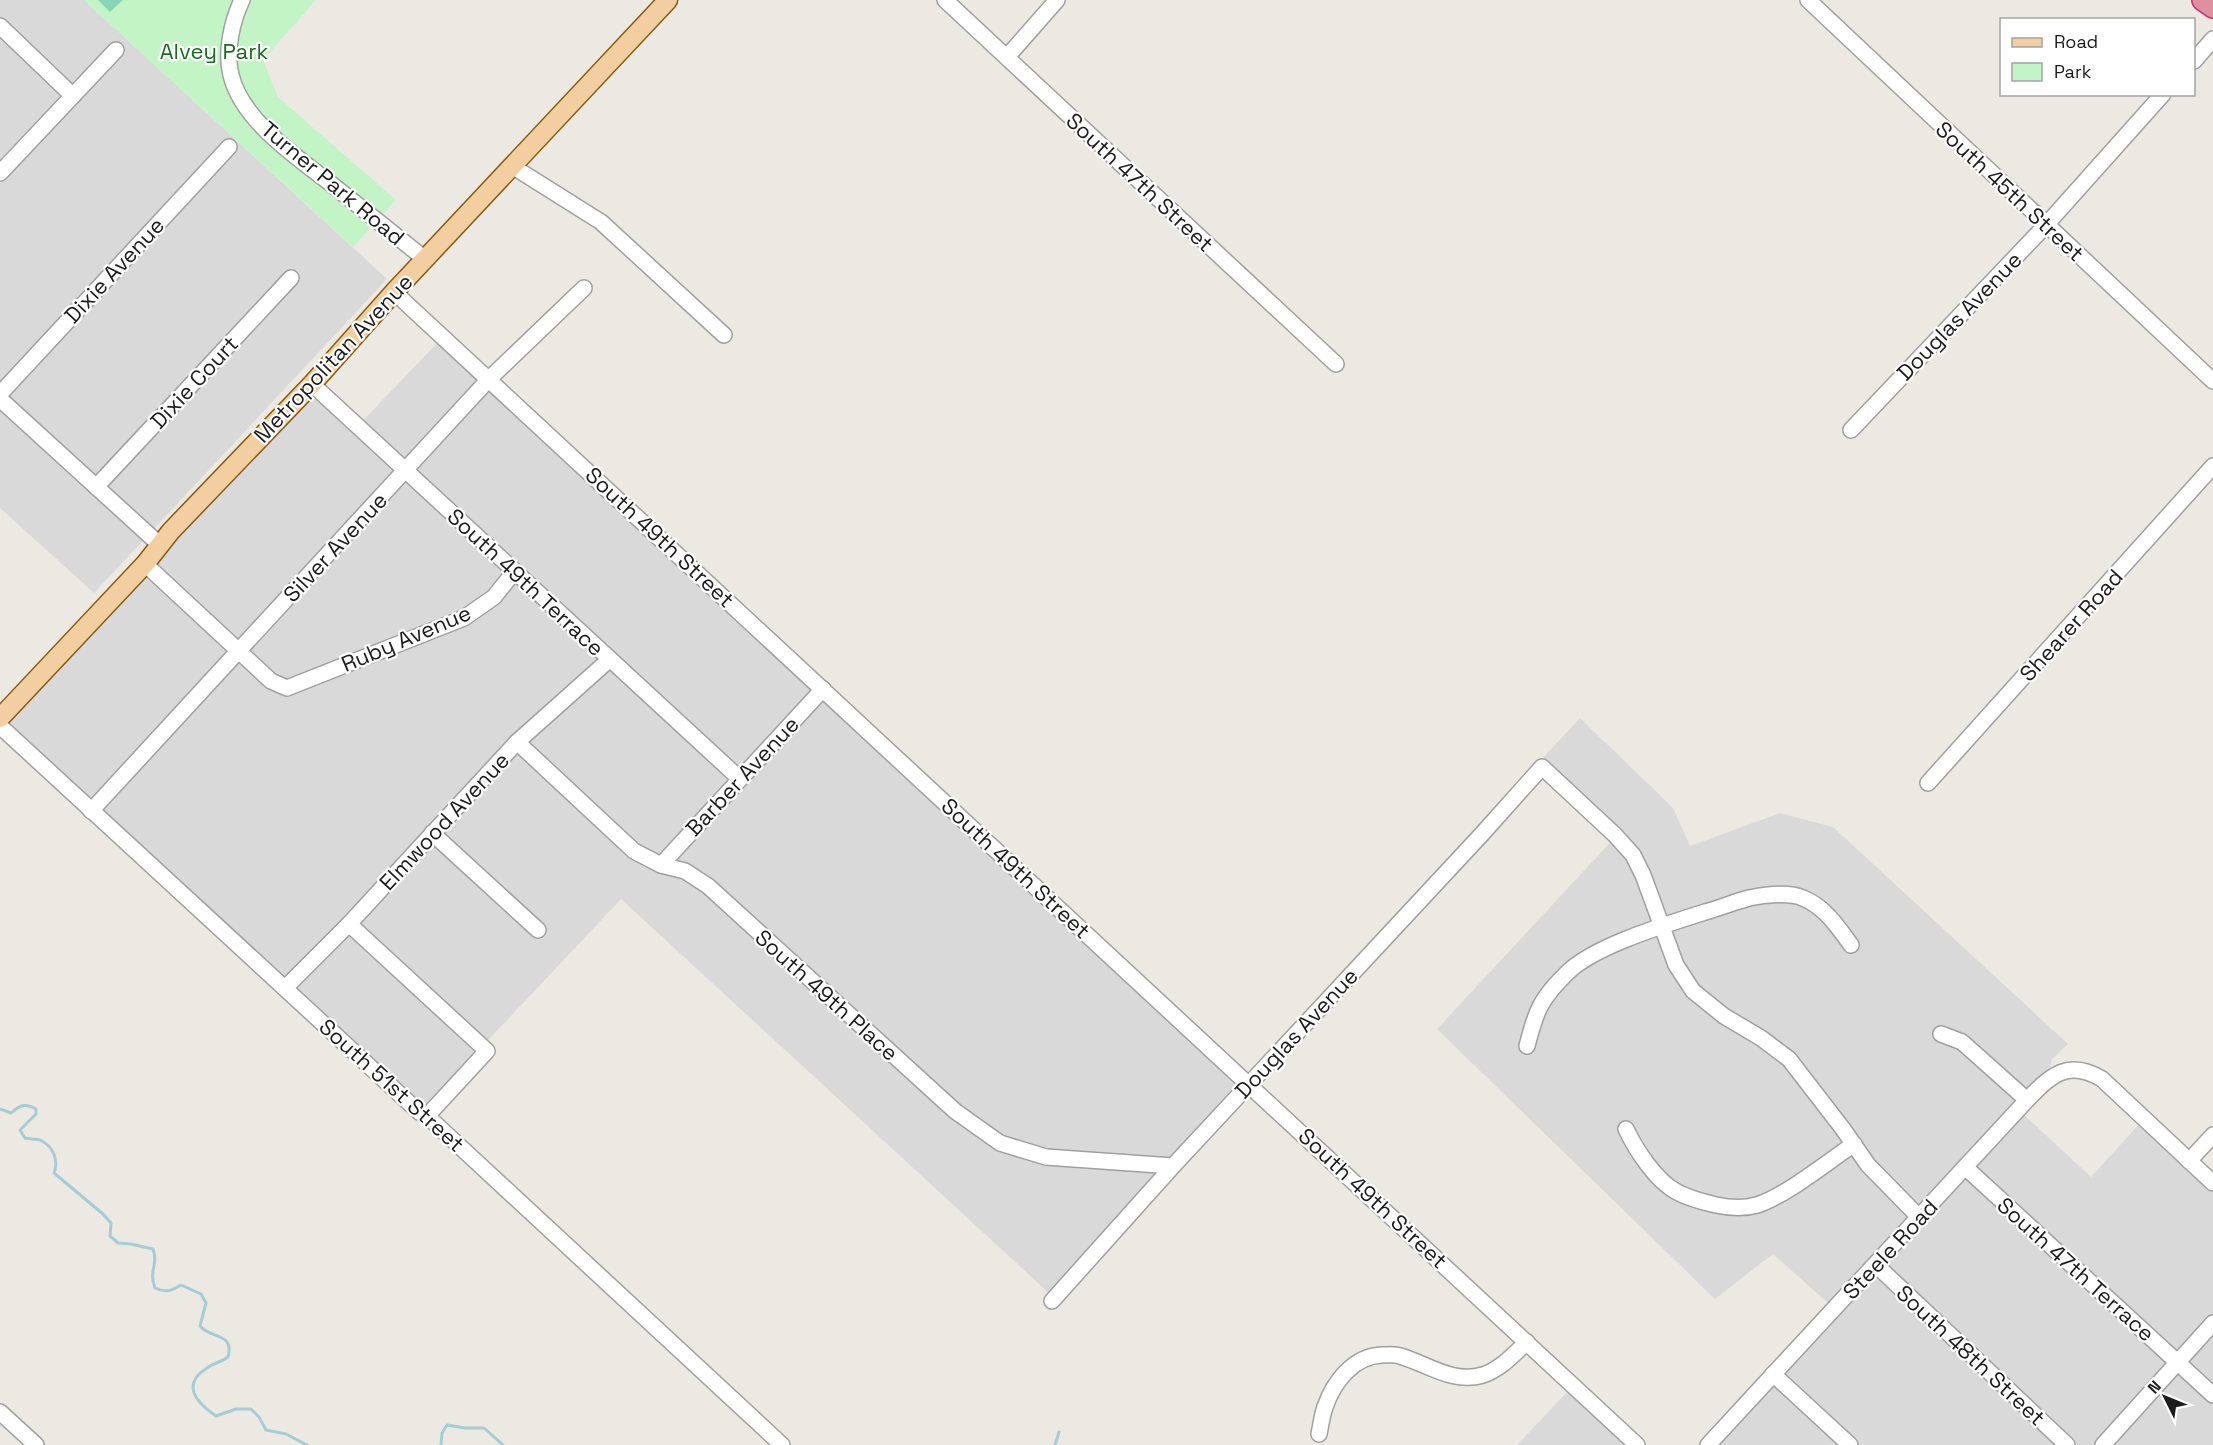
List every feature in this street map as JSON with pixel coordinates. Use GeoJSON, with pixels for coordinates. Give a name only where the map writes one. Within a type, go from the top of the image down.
{"type":"FeatureCollection","features":[{"type":"Feature","properties":{"kind":"main road","name":"Metropolitan Avenue"},"geometry":{"type":"LineString","coordinates":[[3,707],[145,564],[171,531],[312,384],[424,259],[668,0]]}},
{"type":"Feature","properties":{"kind":"street","name":"Turner Park Road"},"geometry":{"type":"LineString","coordinates":[[243,0],[234,18],[230,45],[231,75],[245,105],[268,133],[424,259]]}},
{"type":"Feature","properties":{"kind":"street","name":"South 47th Street"},"geometry":{"type":"LineString","coordinates":[[945,0],[1336,364]]}},
{"type":"Feature","properties":{"kind":"street"},"geometry":{"type":"LineString","coordinates":[[1007,57],[1057,0]]}},
{"type":"Feature","properties":{"kind":"street","name":"South 45th Street"},"geometry":{"type":"LineString","coordinates":[[1808,0],[2213,381]]}},
{"type":"Feature","properties":{"kind":"street"},"geometry":{"type":"LineString","coordinates":[[0,26],[73,96]]}},
{"type":"Feature","properties":{"kind":"street"},"geometry":{"type":"LineString","coordinates":[[2195,59],[2213,39]]}},
{"type":"Feature","properties":{"kind":"street"},"geometry":{"type":"LineString","coordinates":[[0,173],[116,50]]}},
{"type":"Feature","properties":{"kind":"street","name":"Douglas Avenue"},"geometry":{"type":"LineString","coordinates":[[1851,430],[2046,225],[2161,96]]}},
{"type":"Feature","properties":{"kind":"street","name":"Dixie Avenue"},"geometry":{"type":"LineString","coordinates":[[0,394],[229,147]]}},
{"type":"Feature","properties":{"kind":"street"},"geometry":{"type":"LineString","coordinates":[[512,166],[601,222],[724,335]]}},
{"type":"Feature","properties":{"kind":"street","name":"Dixie Court"},"geometry":{"type":"LineString","coordinates":[[96,487],[291,278]]}},
{"type":"Feature","properties":{"kind":"street","name":"Silver Avenue"},"geometry":{"type":"LineString","coordinates":[[91,811],[489,379],[584,288]]}},
{"type":"Feature","properties":{"kind":"street","name":"South 49th Street"},"geometry":{"type":"LineString","coordinates":[[394,292],[1637,1445]]}},
{"type":"Feature","properties":{"kind":"street","name":"South 49th Terrace"},"geometry":{"type":"LineString","coordinates":[[312,384],[740,779]]}},
{"type":"Feature","properties":{"kind":"street"},"geometry":{"type":"LineString","coordinates":[[0,399],[160,545]]}},
{"type":"Feature","properties":{"kind":"street","name":"Shearer Road"},"geometry":{"type":"LineString","coordinates":[[1928,783],[2213,466]]}},
{"type":"Feature","properties":{"kind":"street"},"geometry":{"type":"LineString","coordinates":[[145,564],[239,651]]}},
{"type":"Feature","properties":{"kind":"street","name":"Ruby Avenue"},"geometry":{"type":"LineString","coordinates":[[239,651],[271,681],[287,688],[464,618],[494,597],[514,572]]}},
{"type":"Feature","properties":{"kind":"street","name":"Elmwood Avenue"},"geometry":{"type":"LineString","coordinates":[[285,988],[349,924],[517,742],[610,659]]}},
{"type":"Feature","properties":{"kind":"street","name":"Barber Avenue"},"geometry":{"type":"LineString","coordinates":[[661,865],[823,688]]}},
{"type":"Feature","properties":{"kind":"street","name":"South 51st Street"},"geometry":{"type":"LineString","coordinates":[[0,726],[419,1113],[427,1116],[782,1445]]}},
{"type":"Feature","properties":{"kind":"street","name":"South 49th Place"},"geometry":{"type":"LineString","coordinates":[[517,742],[634,851],[661,865],[685,871],[708,886],[955,1111],[1000,1143],[1046,1157],[1173,1166]]}},
{"type":"Feature","properties":{"kind":"street","name":"Douglas Avenue"},"geometry":{"type":"LineString","coordinates":[[1052,1301],[1173,1166],[1542,767],[1615,835],[1633,855],[1643,875],[1661,927]]}},
{"type":"Feature","properties":{"kind":"street"},"geometry":{"type":"LineString","coordinates":[[432,833],[538,930]]}},
{"type":"Feature","properties":{"kind":"street"},"geometry":{"type":"LineString","coordinates":[[1527,1046],[1535,1014],[1543,999],[1569,971],[1593,955],[1661,927],[1749,898],[1786,895],[1802,897],[1816,905],[1832,919],[1851,945]]}},
{"type":"Feature","properties":{"kind":"street"},"geometry":{"type":"LineString","coordinates":[[349,924],[487,1051],[427,1116]]}},
{"type":"Feature","properties":{"kind":"street"},"geometry":{"type":"LineString","coordinates":[[1661,927],[1676,965],[1693,992],[1724,1016],[1761,1038],[1789,1059],[1854,1144],[1868,1166],[1920,1218]]}},
{"type":"Feature","properties":{"kind":"street"},"geometry":{"type":"LineString","coordinates":[[1941,1034],[1962,1042],[2027,1100]]}},
{"type":"Feature","properties":{"kind":"street","name":"Steele Road"},"geometry":{"type":"LineString","coordinates":[[1708,1445],[2027,1100],[2045,1081],[2058,1073],[2070,1069],[2082,1069],[2102,1078],[2189,1161]]}},
{"type":"Feature","properties":{"kind":"street"},"geometry":{"type":"LineString","coordinates":[[1626,1129],[1634,1147],[1675,1191],[1696,1200],[1734,1209],[1758,1205],[1779,1194],[1854,1144]]}},
{"type":"Feature","properties":{"kind":"street"},"geometry":{"type":"LineString","coordinates":[[2213,1135],[2189,1161],[2213,1183]]}},
{"type":"Feature","properties":{"kind":"street","name":"South 47th Terrace"},"geometry":{"type":"LineString","coordinates":[[1965,1167],[2213,1395]]}},
{"type":"Feature","properties":{"kind":"street","name":"South 48th Street"},"geometry":{"type":"LineString","coordinates":[[1876,1265],[2067,1445]]}},
{"type":"Feature","properties":{"kind":"street"},"geometry":{"type":"LineString","coordinates":[[2103,1445],[2213,1323]]}},
{"type":"Feature","properties":{"kind":"street"},"geometry":{"type":"LineString","coordinates":[[1319,1434],[1324,1407],[1335,1387],[1351,1366],[1370,1356],[1398,1355],[1448,1375],[1468,1377],[1483,1375],[1497,1368],[1527,1342]]}},
{"type":"Feature","properties":{"kind":"street"},"geometry":{"type":"LineString","coordinates":[[1773,1374],[1850,1445]]}},
{"type":"Feature","properties":{"kind":"street"},"geometry":{"type":"LineString","coordinates":[[0,1412],[36,1445]]}},
{"type":"Feature","properties":{"kind":"shaded area"},"geometry":{"type":"Polygon","coordinates":[[[0,0],[84,0],[387,279],[94,593],[0,508],[0,0]]]}},
{"type":"Feature","properties":{"kind":"shaded area"},"geometry":{"type":"Polygon","coordinates":[[[441,339],[1238,1083],[1051,1295],[621,899],[430,1102],[425,1105],[420,1104],[9,726],[8,720],[303,397],[314,395],[354,430],[441,339]]]}},
{"type":"Feature","properties":{"kind":"shaded area"},"geometry":{"type":"Polygon","coordinates":[[[1580,718],[1673,808],[1690,846],[1780,813],[1833,827],[2068,1044],[2052,1059],[2050,1068],[2040,1075],[1829,1304],[1773,1254],[1715,1299],[1437,1029],[1620,832],[1541,760],[1580,718]]]}},
{"type":"Feature","properties":{"kind":"shaded area"},"geometry":{"type":"Polygon","coordinates":[[[2022,1113],[2091,1177],[2143,1120],[2213,1186],[2213,1315],[2182,1350],[2176,1353],[1976,1175],[1975,1164],[2022,1113]]]}},
{"type":"Feature","properties":{"kind":"shaded area"},"geometry":{"type":"Polygon","coordinates":[[[1962,1179],[1969,1180],[2168,1358],[2167,1365],[2095,1445],[2074,1445],[1886,1271],[1885,1262],[1962,1179]]]}},
{"type":"Feature","properties":{"kind":"shaded area"},"geometry":{"type":"Polygon","coordinates":[[[1877,1274],[2062,1445],[1858,1445],[1784,1377],[1782,1369],[1871,1277],[1877,1274]]]}},
{"type":"Feature","properties":{"kind":"shaded area"},"geometry":{"type":"Polygon","coordinates":[[[2213,1327],[2213,1388],[2186,1363],[2213,1327]]]}},
{"type":"Feature","properties":{"kind":"shaded area"},"geometry":{"type":"Polygon","coordinates":[[[2181,1372],[2213,1398],[2213,1445],[2107,1445],[2172,1374],[2181,1372]]]}},
{"type":"Feature","properties":{"kind":"shaded area"},"geometry":{"type":"Polygon","coordinates":[[[1773,1383],[1845,1445],[1712,1445],[1773,1383]]]}},
{"type":"Feature","properties":{"kind":"shaded area"},"geometry":{"type":"Polygon","coordinates":[[[1571,1388],[1632,1445],[1517,1445],[1571,1388]]]}},
{"type":"Feature","properties":{"kind":"green space","name":"Alvey Park"},"geometry":{"type":"Polygon","coordinates":[[[84,0],[316,0],[263,60],[278,97],[396,200],[353,247],[84,0]]]}},
{"type":"Feature","properties":{"kind":"green space"},"geometry":{"type":"Polygon","coordinates":[[[98,0],[123,0],[110,12],[98,0]]]}},
{"type":"Feature","properties":{"kind":"waterway"},"geometry":{"type":"LineString","coordinates":[[0,1109],[11,1113],[23,1106],[36,1109],[36,1114],[20,1130],[25,1138],[40,1140],[48,1146],[55,1158],[54,1173],[103,1214],[111,1223],[110,1236],[118,1243],[153,1249],[155,1288],[168,1291],[181,1285],[201,1294],[206,1303],[200,1326],[225,1340],[229,1349],[228,1357],[209,1366],[194,1381],[194,1394],[198,1400],[216,1416],[236,1409],[251,1409],[259,1417],[266,1430],[286,1434],[307,1445]]}},
{"type":"Feature","properties":{"kind":"waterway"},"geometry":{"type":"LineString","coordinates":[[441,1445],[442,1433],[447,1425],[484,1428],[503,1445]]}},
{"type":"Feature","properties":{"kind":"waterway"},"geometry":{"type":"LineString","coordinates":[[1055,1445],[1059,1432]]}}]}
